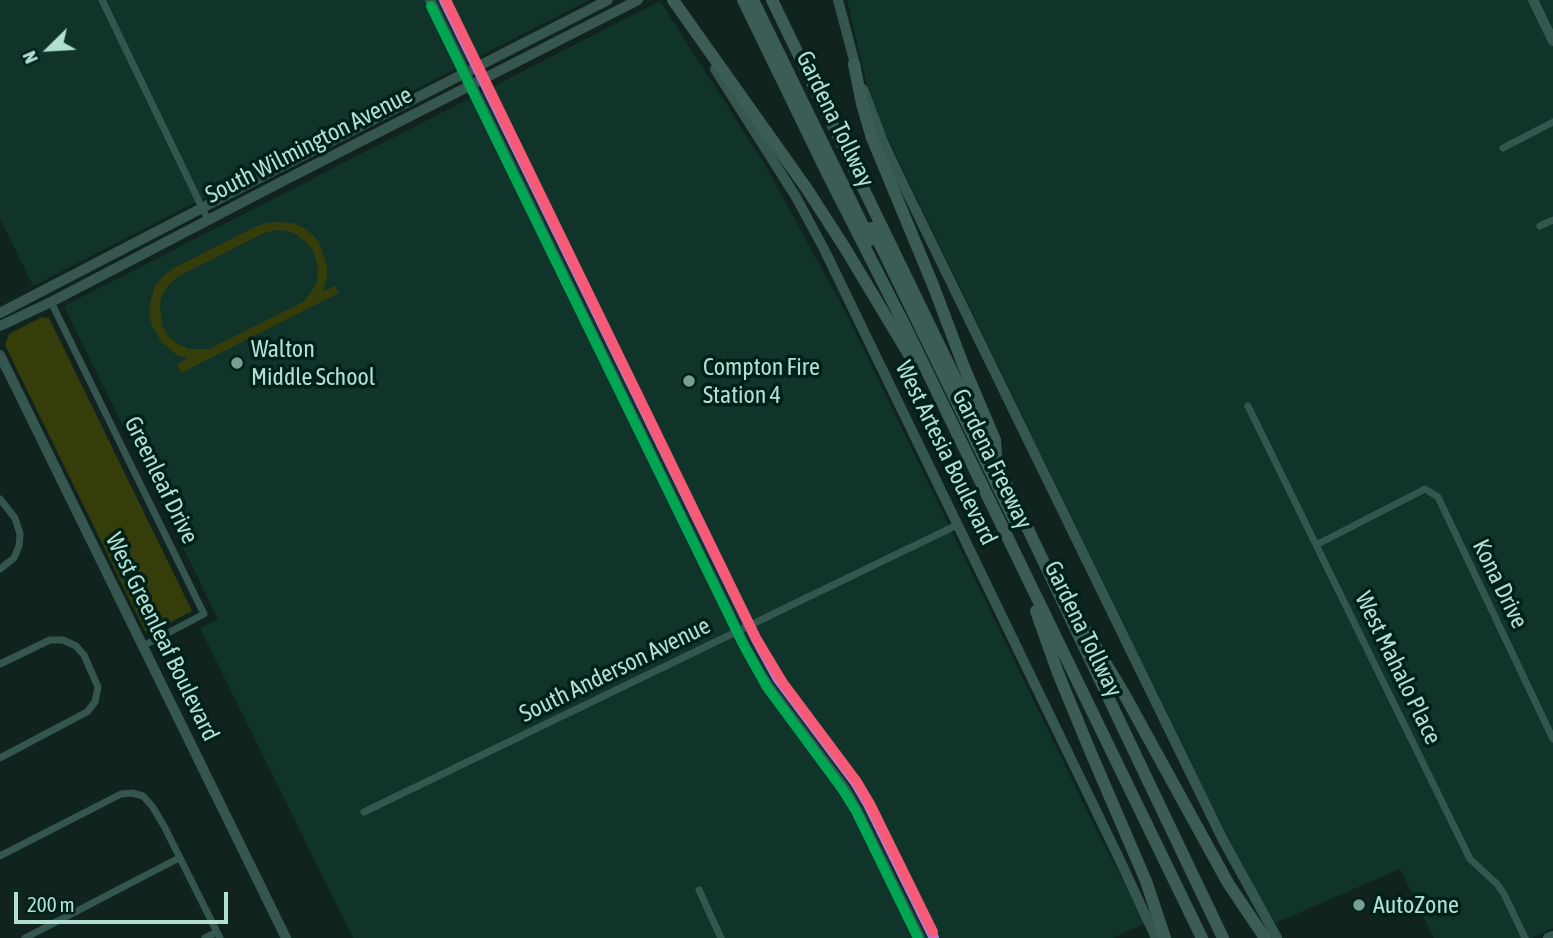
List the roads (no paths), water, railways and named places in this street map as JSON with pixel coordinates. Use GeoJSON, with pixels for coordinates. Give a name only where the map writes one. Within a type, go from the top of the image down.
{"type":"FeatureCollection","features":[{"type":"Feature","properties":{"kind":"highway"},"geometry":{"type":"LineString","coordinates":[[673,0],[839,238],[963,446]]}},
{"type":"Feature","properties":{"kind":"highway","name":"Gardena Freeway"},"geometry":{"type":"LineString","coordinates":[[743,0],[1202,938]]}},
{"type":"Feature","properties":{"kind":"highway","name":"Gardena Tollway"},"geometry":{"type":"LineString","coordinates":[[753,0],[1200,917],[1202,938]]}},
{"type":"Feature","properties":{"kind":"highway","name":"Gardena Tollway"},"geometry":{"type":"LineString","coordinates":[[760,0],[1146,793],[1160,806]]}},
{"type":"Feature","properties":{"kind":"highway","name":"Gardena Freeway"},"geometry":{"type":"LineString","coordinates":[[772,0],[1223,938]]}},
{"type":"Feature","properties":{"kind":"highway"},"geometry":{"type":"LineString","coordinates":[[854,64],[872,138],[995,440],[996,462]]}},
{"type":"Feature","properties":{"kind":"highway"},"geometry":{"type":"LineString","coordinates":[[1033,541],[1123,692],[1228,883],[1265,938]]}},
{"type":"Feature","properties":{"kind":"highway"},"geometry":{"type":"LineString","coordinates":[[1011,545],[1058,673],[1146,881],[1165,938]]}},
{"type":"Feature","properties":{"kind":"main road"},"geometry":{"type":"LineString","coordinates":[[430,0],[760,673],[845,789],[920,938]]}},
{"type":"Feature","properties":{"kind":"main road"},"geometry":{"type":"LineString","coordinates":[[444,0],[750,626],[779,679],[869,804],[934,938]]}},
{"type":"Feature","properties":{"kind":"main road","name":"South Wilmington Avenue"},"geometry":{"type":"LineString","coordinates":[[0,313],[608,0]]}},
{"type":"Feature","properties":{"kind":"main road","name":"South Wilmington Avenue"},"geometry":{"type":"LineString","coordinates":[[0,326],[638,0]]}},
{"type":"Feature","properties":{"kind":"main road","name":"West Artesia Boulevard"},"geometry":{"type":"LineString","coordinates":[[673,0],[796,197],[833,268],[1156,938]]}},
{"type":"Feature","properties":{"kind":"main road"},"geometry":{"type":"LineString","coordinates":[[838,0],[854,64],[884,144],[1226,845],[1277,938]]}},
{"type":"Feature","properties":{"kind":"main road"},"geometry":{"type":"LineString","coordinates":[[1533,0],[1553,41]]}},
{"type":"Feature","properties":{"kind":"main road","name":"West Greenleaf Boulevard"},"geometry":{"type":"LineString","coordinates":[[0,355],[5,378],[143,646],[286,938]]}},
{"type":"Feature","properties":{"kind":"main road"},"geometry":{"type":"LineString","coordinates":[[1548,938],[1553,936]]}},
{"type":"Feature","properties":{"kind":"street"},"geometry":{"type":"LineString","coordinates":[[102,0],[208,220]]}},
{"type":"Feature","properties":{"kind":"street"},"geometry":{"type":"LineString","coordinates":[[1503,148],[1553,122]]}},
{"type":"Feature","properties":{"kind":"street"},"geometry":{"type":"LineString","coordinates":[[1540,226],[1553,220]]}},
{"type":"Feature","properties":{"kind":"street","name":"Greenleaf Drive"},"geometry":{"type":"LineString","coordinates":[[51,302],[204,614],[143,646]]}},
{"type":"Feature","properties":{"kind":"street","name":"West Mahalo Place"},"geometry":{"type":"LineString","coordinates":[[1248,405],[1471,860],[1504,894],[1525,938]]}},
{"type":"Feature","properties":{"kind":"street","name":"Kona Drive"},"geometry":{"type":"LineString","coordinates":[[1315,545],[1425,489],[1438,497],[1553,738]]}},
{"type":"Feature","properties":{"kind":"street"},"geometry":{"type":"LineString","coordinates":[[0,499],[15,518],[20,534],[14,558],[2,568]]}},
{"type":"Feature","properties":{"kind":"street","name":"South Anderson Avenue"},"geometry":{"type":"LineString","coordinates":[[364,812],[957,525]]}},
{"type":"Feature","properties":{"kind":"street"},"geometry":{"type":"LineString","coordinates":[[0,664],[50,640],[63,640],[76,646],[84,655],[98,687],[96,702],[87,712],[0,758]]}},
{"type":"Feature","properties":{"kind":"street"},"geometry":{"type":"LineString","coordinates":[[0,856],[121,794],[143,796],[152,806],[218,935],[205,938]]}},
{"type":"Feature","properties":{"kind":"street"},"geometry":{"type":"LineString","coordinates":[[25,938],[179,858]]}},
{"type":"Feature","properties":{"kind":"street"},"geometry":{"type":"LineString","coordinates":[[699,890],[721,938]]}},
{"type":"Feature","properties":{"kind":"place","name":"Walton Middle School"},"geometry":{"type":"Point","coordinates":[237,363]}},
{"type":"Feature","properties":{"kind":"place","name":"Compton Fire Station 4"},"geometry":{"type":"Point","coordinates":[689,381]}},
{"type":"Feature","properties":{"kind":"place","name":"AutoZone"},"geometry":{"type":"Point","coordinates":[1359,905]}}]}
